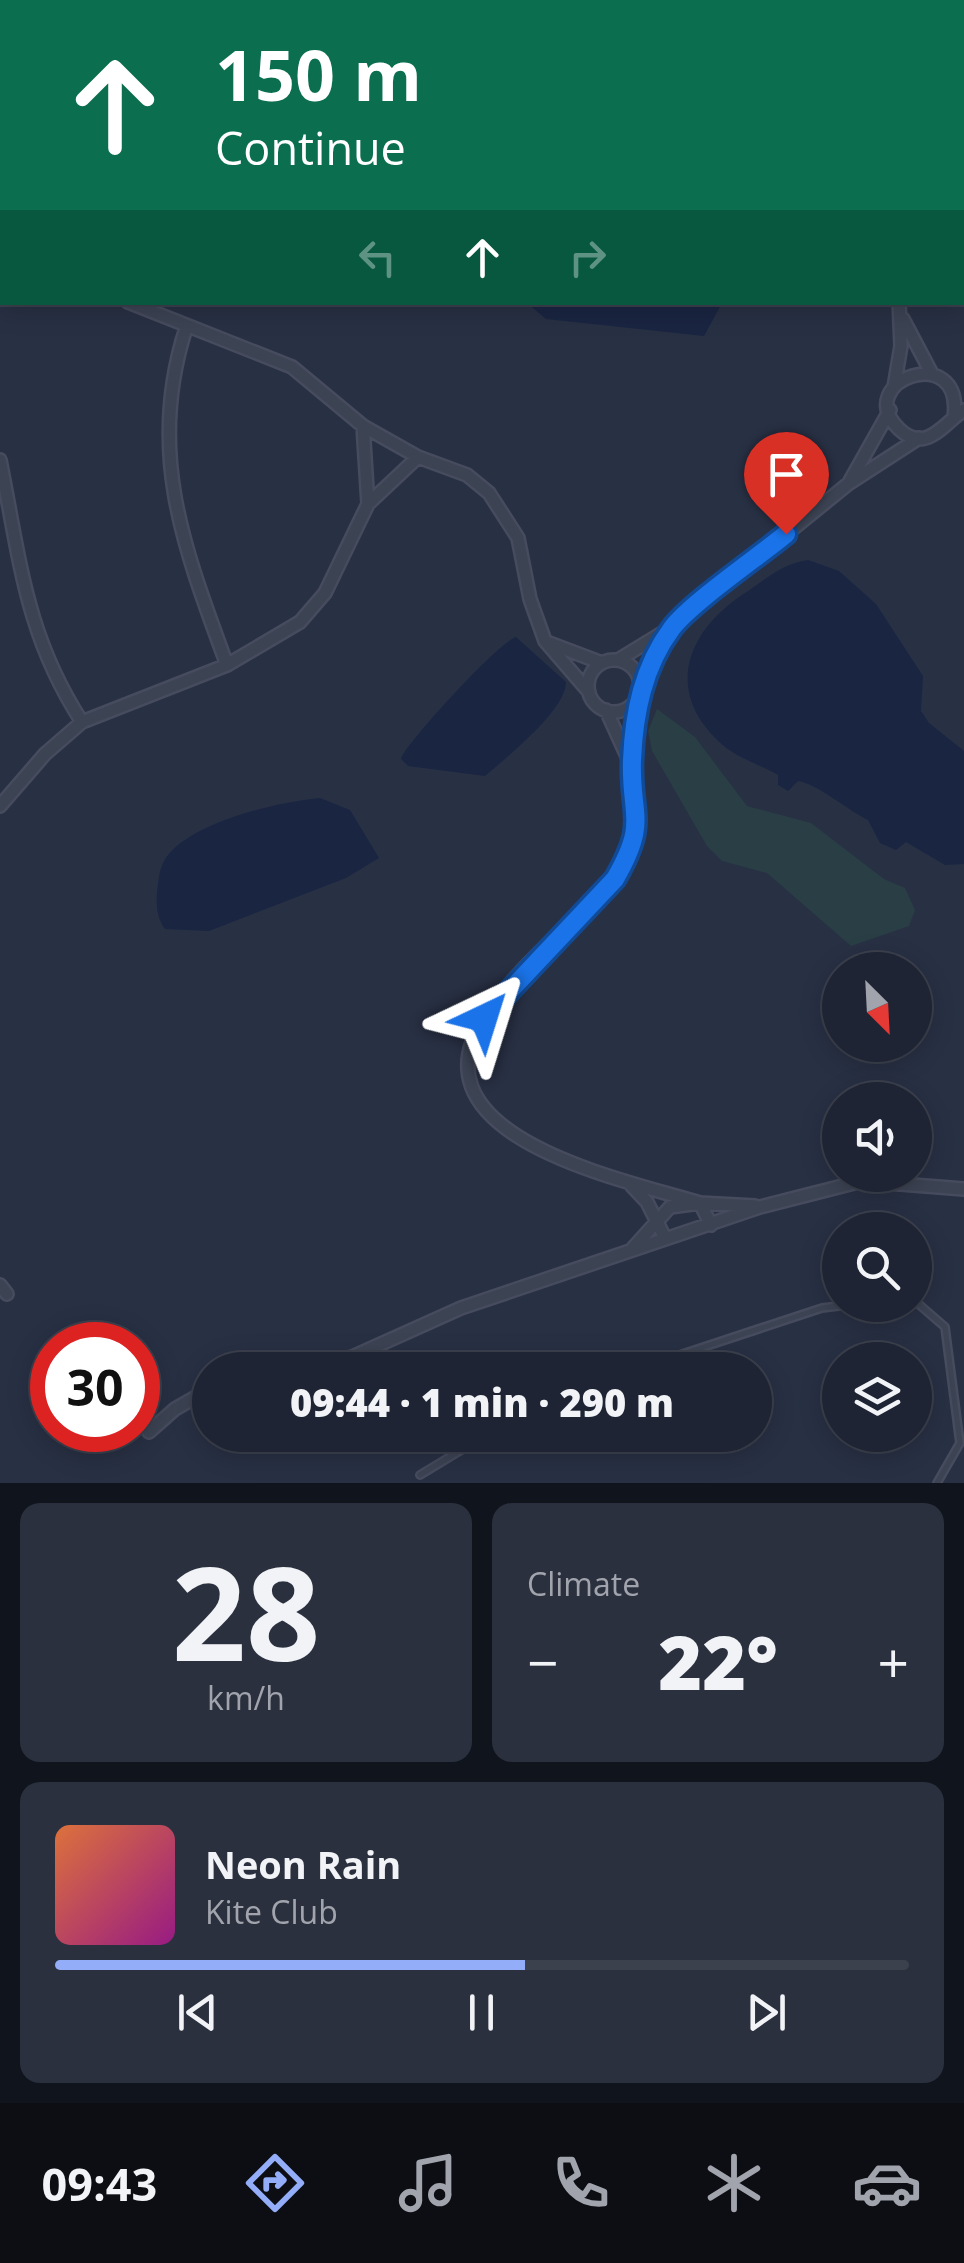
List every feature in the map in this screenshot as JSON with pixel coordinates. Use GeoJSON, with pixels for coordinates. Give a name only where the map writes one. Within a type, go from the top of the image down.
{"type":"FeatureCollection","features":[{"type":"Feature","properties":{"kind":"street"},"geometry":{"type":"LineString","coordinates":[[135,305],[292,367],[362,426],[418,457],[467,475],[505,513],[518,538],[530,599],[545,641],[606,710],[632,766]]}},
{"type":"Feature","properties":{"kind":"street"},"geometry":{"type":"LineString","coordinates":[[900,309],[932,374],[950,386],[964,386]]}},
{"type":"Feature","properties":{"kind":"street"},"geometry":{"type":"LineString","coordinates":[[848,484],[890,410],[900,309]]}},
{"type":"Feature","properties":{"kind":"street"},"geometry":{"type":"LineString","coordinates":[[186,328],[170,387],[170,486],[188,558],[227,665]]}},
{"type":"Feature","properties":{"kind":"street"},"geometry":{"type":"LineString","coordinates":[[894,389],[910,375],[932,374]]}},
{"type":"Feature","properties":{"kind":"street"},"geometry":{"type":"LineString","coordinates":[[545,641],[602,663],[618,660],[672,627],[848,484],[920,438],[940,434],[959,413],[950,386]]}},
{"type":"Feature","properties":{"kind":"street"},"geometry":{"type":"LineString","coordinates":[[890,410],[900,430],[920,438]]}},
{"type":"Feature","properties":{"kind":"street"},"geometry":{"type":"LineString","coordinates":[[362,426],[368,504]]}},
{"type":"Feature","properties":{"kind":"street"},"geometry":{"type":"LineString","coordinates":[[0,806],[45,754],[82,722],[227,665],[300,622],[325,593],[368,504],[418,457]]}},
{"type":"Feature","properties":{"kind":"street"},"geometry":{"type":"LineString","coordinates":[[0,460],[17,566],[36,633],[60,687],[82,722]]}},
{"type":"Feature","properties":{"kind":"street"},"geometry":{"type":"LineString","coordinates":[[606,710],[623,710],[638,696],[672,627]]}},
{"type":"Feature","properties":{"kind":"street"},"geometry":{"type":"LineString","coordinates":[[618,660],[633,668],[638,696],[632,766],[638,825],[622,866],[484,1018],[470,1046],[472,1091],[484,1111],[510,1134],[554,1155],[700,1203],[711,1224]]}},
{"type":"Feature","properties":{"kind":"street"},"geometry":{"type":"LineString","coordinates":[[589,692],[590,675],[602,663]]}},
{"type":"Feature","properties":{"kind":"street"},"geometry":{"type":"LineString","coordinates":[[626,1180],[646,1202],[664,1238]]}},
{"type":"Feature","properties":{"kind":"street"},"geometry":{"type":"LineString","coordinates":[[363,1352],[461,1308],[760,1207],[862,1182],[964,1188]]}},
{"type":"Feature","properties":{"kind":"street"},"geometry":{"type":"LineString","coordinates":[[633,1248],[654,1220],[670,1207],[700,1203],[760,1207]]}},
{"type":"Feature","properties":{"kind":"street"},"geometry":{"type":"LineString","coordinates":[[160,1422],[192,1399]]}},
{"type":"Feature","properties":{"kind":"lane"},"geometry":{"type":"LineString","coordinates":[[689,1352],[822,1308]]}},
{"type":"Feature","properties":{"kind":"lane"},"geometry":{"type":"LineString","coordinates":[[932,1315],[946,1327],[960,1443],[937,1483]]}},
{"type":"Feature","properties":{"kind":"lane"},"geometry":{"type":"LineString","coordinates":[[420,1474],[457,1452]]}},
{"type":"Feature","properties":{"kind":"shaded area"},"geometry":{"type":"Polygon","coordinates":[[[657,709],[695,737],[747,806],[811,823],[884,879],[905,888],[915,910],[909,926],[851,946],[767,873],[722,861],[707,846],[652,751],[648,731],[657,709]]]}},
{"type":"Feature","properties":{"kind":"water"},"geometry":{"type":"Polygon","coordinates":[[[529,305],[721,305],[704,336],[546,319],[529,305]]]}},
{"type":"Feature","properties":{"kind":"water"},"geometry":{"type":"Polygon","coordinates":[[[808,560],[839,571],[876,604],[923,676],[921,711],[929,723],[964,751],[964,864],[945,865],[906,842],[896,850],[880,843],[868,820],[805,783],[798,781],[788,791],[778,785],[778,775],[724,746],[693,706],[689,666],[706,628],[766,578],[808,560]]]}},
{"type":"Feature","properties":{"kind":"water"},"geometry":{"type":"Polygon","coordinates":[[[516,637],[566,682],[546,719],[485,776],[408,766],[401,759],[419,733],[474,673],[516,637]]]}},
{"type":"Feature","properties":{"kind":"water"},"geometry":{"type":"Polygon","coordinates":[[[320,798],[350,810],[379,858],[346,878],[209,931],[165,929],[157,907],[159,877],[165,859],[181,843],[239,815],[320,798]]]}},
{"type":"Feature","properties":{"kind":"route"},"geometry":{"type":"LineString","coordinates":[[484,1018],[615,879],[630,853],[638,825],[632,766],[636,700],[672,627],[786,534]]}}]}
